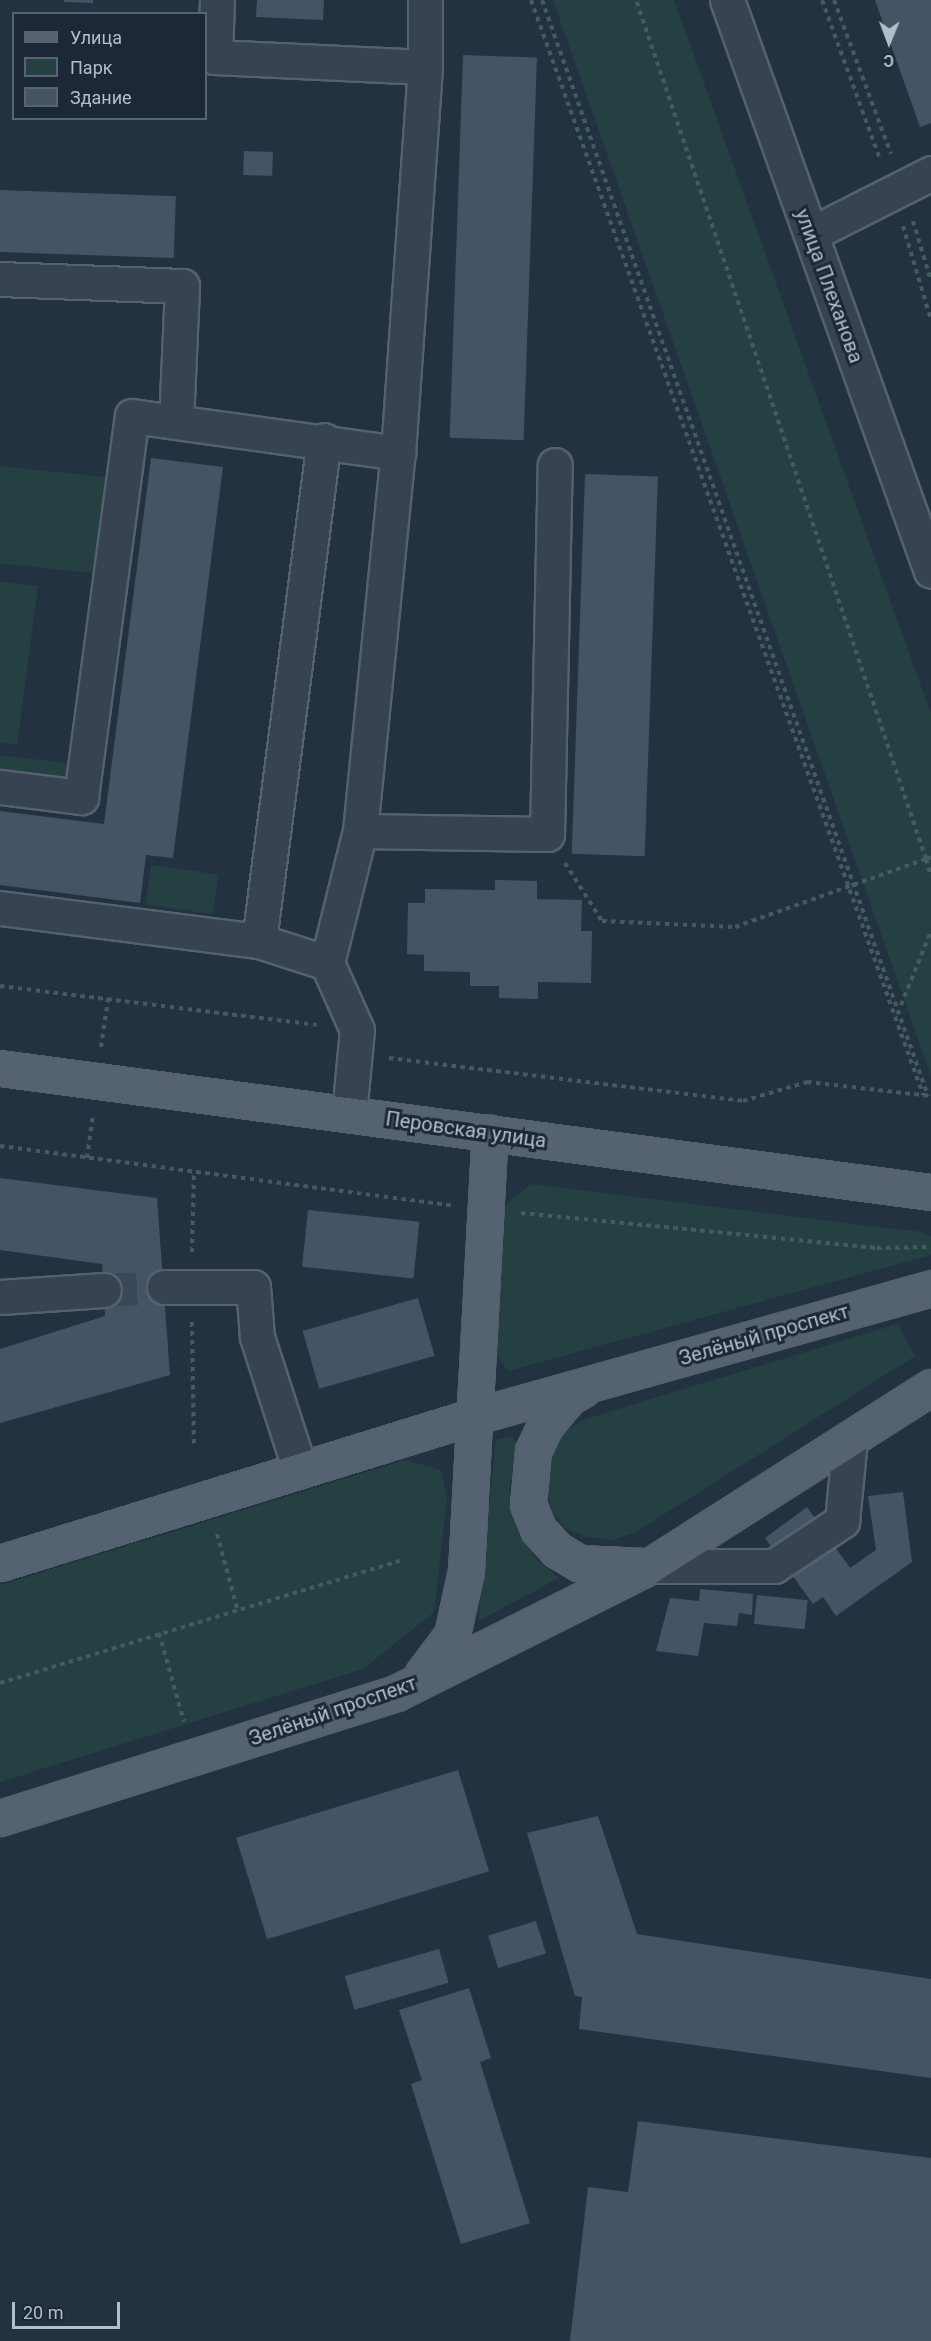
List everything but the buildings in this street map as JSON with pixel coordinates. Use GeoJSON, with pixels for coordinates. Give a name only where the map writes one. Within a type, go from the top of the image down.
{"type":"FeatureCollection","features":[{"type":"Feature","properties":{"kind":"main road","name":"Перовская улица"},"geometry":{"type":"LineString","coordinates":[[0,1068],[931,1192]]}},
{"type":"Feature","properties":{"kind":"main road"},"geometry":{"type":"LineString","coordinates":[[396,1694],[440,1657],[452,1635],[466,1570],[490,1133]]}},
{"type":"Feature","properties":{"kind":"main road","name":"Зелёный проспект"},"geometry":{"type":"LineString","coordinates":[[0,1563],[476,1416],[931,1288]]}},
{"type":"Feature","properties":{"kind":"main road","name":"Зелёный проспект"},"geometry":{"type":"LineString","coordinates":[[598,1382],[569,1397],[546,1424],[527,1476],[528,1504],[538,1529],[557,1550],[579,1563],[650,1566]]}},
{"type":"Feature","properties":{"kind":"main road","name":"Зелёный проспект"},"geometry":{"type":"LineString","coordinates":[[0,1818],[396,1694],[650,1566],[931,1387]]}},
{"type":"Feature","properties":{"kind":"street"},"geometry":{"type":"LineString","coordinates":[[217,0],[215,57],[426,67]]}},
{"type":"Feature","properties":{"kind":"street"},"geometry":{"type":"LineString","coordinates":[[350,1114],[357,1030],[327,963],[360,831],[398,453],[426,67],[425,0]]}},
{"type":"Feature","properties":{"kind":"street","name":"улица Плеханова"},"geometry":{"type":"LineString","coordinates":[[728,0],[931,572]]}},
{"type":"Feature","properties":{"kind":"street"},"geometry":{"type":"LineString","coordinates":[[811,234],[917,180]]}},
{"type":"Feature","properties":{"kind":"street"},"geometry":{"type":"LineString","coordinates":[[0,279],[182,286],[176,421]]}},
{"type":"Feature","properties":{"kind":"street"},"geometry":{"type":"LineString","coordinates":[[0,787],[81,797],[132,416],[324,440],[398,453]]}},
{"type":"Feature","properties":{"kind":"street"},"geometry":{"type":"LineString","coordinates":[[259,941],[324,440]]}},
{"type":"Feature","properties":{"kind":"street"},"geometry":{"type":"LineString","coordinates":[[360,831],[547,834],[555,465]]}},
{"type":"Feature","properties":{"kind":"street"},"geometry":{"type":"LineString","coordinates":[[0,908],[259,941],[327,963]]}},
{"type":"Feature","properties":{"kind":"street"},"geometry":{"type":"LineString","coordinates":[[178,1287],[253,1287],[257,1337],[300,1470]]}},
{"type":"Feature","properties":{"kind":"street"},"geometry":{"type":"LineString","coordinates":[[0,1297],[104,1290]]}},
{"type":"Feature","properties":{"kind":"street"},"geometry":{"type":"LineString","coordinates":[[650,1566],[774,1566],[842,1521],[850,1439]]}},
{"type":"Feature","properties":{"kind":"path"},"geometry":{"type":"LineString","coordinates":[[531,0],[847,885],[927,1096]]}},
{"type":"Feature","properties":{"kind":"path"},"geometry":{"type":"LineString","coordinates":[[542,0],[900,1006],[927,1096]]}},
{"type":"Feature","properties":{"kind":"path"},"geometry":{"type":"LineString","coordinates":[[636,0],[931,876]]}},
{"type":"Feature","properties":{"kind":"path"},"geometry":{"type":"LineString","coordinates":[[834,0],[917,180],[931,281]]}},
{"type":"Feature","properties":{"kind":"path"},"geometry":{"type":"LineString","coordinates":[[547,834],[602,921],[735,927],[847,885],[931,857]]}},
{"type":"Feature","properties":{"kind":"path"},"geometry":{"type":"LineString","coordinates":[[900,1006],[931,931]]}},
{"type":"Feature","properties":{"kind":"path"},"geometry":{"type":"LineString","coordinates":[[0,986],[357,1030],[389,1058],[744,1101],[807,1082],[927,1096]]}},
{"type":"Feature","properties":{"kind":"path"},"geometry":{"type":"LineString","coordinates":[[0,1146],[486,1210],[876,1248],[931,1247]]}},
{"type":"Feature","properties":{"kind":"path"},"geometry":{"type":"LineString","coordinates":[[194,1172],[178,1287],[194,1448]]}},
{"type":"Feature","properties":{"kind":"path"},"geometry":{"type":"LineString","coordinates":[[214,1524],[237,1608]]}},
{"type":"Feature","properties":{"kind":"path"},"geometry":{"type":"LineString","coordinates":[[0,1683],[237,1608],[400,1561]]}},
{"type":"Feature","properties":{"kind":"path"},"geometry":{"type":"LineString","coordinates":[[159,1633],[184,1723]]}},
{"type":"Feature","properties":{"kind":"green space"},"geometry":{"type":"Polygon","coordinates":[[[553,0],[674,0],[931,714],[931,1076],[553,0]]]}},
{"type":"Feature","properties":{"kind":"green space"},"geometry":{"type":"Polygon","coordinates":[[[0,466],[108,477],[98,574],[0,564],[0,466]]]}},
{"type":"Feature","properties":{"kind":"green space"},"geometry":{"type":"Polygon","coordinates":[[[0,582],[38,586],[17,745],[0,743],[0,582]]]}},
{"type":"Feature","properties":{"kind":"green space"},"geometry":{"type":"Polygon","coordinates":[[[0,755],[73,764],[71,785],[0,776],[0,755]]]}},
{"type":"Feature","properties":{"kind":"green space"},"geometry":{"type":"Polygon","coordinates":[[[151,865],[218,874],[213,914],[145,905],[151,865]]]}},
{"type":"Feature","properties":{"kind":"green space"},"geometry":{"type":"Polygon","coordinates":[[[531,1184],[921,1232],[931,1237],[931,1255],[508,1371],[491,1346],[506,1204],[531,1184]]]}},
{"type":"Feature","properties":{"kind":"green space"},"geometry":{"type":"Polygon","coordinates":[[[898,1324],[915,1356],[636,1532],[612,1540],[586,1537],[565,1528],[552,1511],[546,1484],[549,1457],[560,1436],[582,1420],[898,1324]]]}},
{"type":"Feature","properties":{"kind":"green space"},"geometry":{"type":"Polygon","coordinates":[[[511,1436],[518,1444],[509,1490],[514,1518],[537,1560],[559,1578],[478,1621],[496,1440],[511,1436]]]}},
{"type":"Feature","properties":{"kind":"green space"},"geometry":{"type":"Polygon","coordinates":[[[405,1460],[441,1470],[447,1499],[434,1612],[363,1669],[0,1782],[0,1585],[405,1460]]]}},
{"type":"Feature","properties":{"kind":"tunnel"},"geometry":{"type":"LineString","coordinates":[[104,1290],[164,1287]]}}]}
